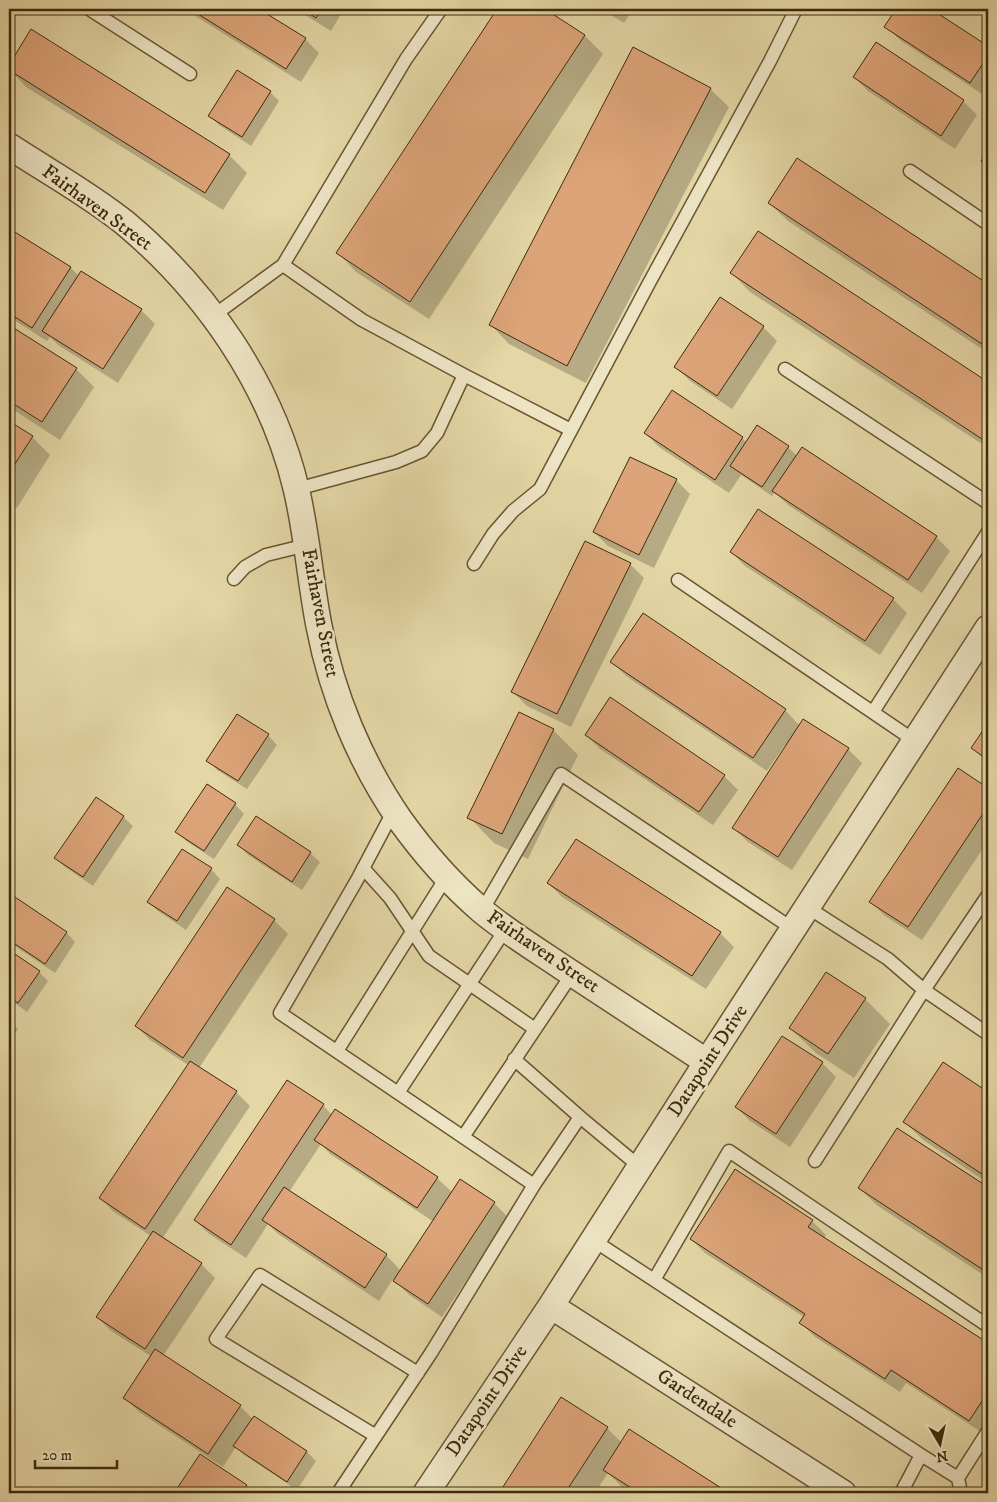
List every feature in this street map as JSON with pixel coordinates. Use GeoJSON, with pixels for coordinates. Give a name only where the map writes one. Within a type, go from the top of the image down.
{"type":"FeatureCollection","features":[{"type":"Feature","properties":{"kind":"street","name":"Fairhaven Street"},"geometry":{"type":"LineString","coordinates":[[9,146],[123,222],[162,256],[198,295],[229,338],[256,383],[278,431],[297,489],[319,626],[331,677],[349,726],[372,774],[394,810],[432,860],[482,911],[506,930],[707,1062]]}},
{"type":"Feature","properties":{"kind":"street","name":"Datapoint Drive"},"geometry":{"type":"LineString","coordinates":[[426,1493],[551,1306],[988,628]]}},
{"type":"Feature","properties":{"kind":"street","name":"Gardendale"},"geometry":{"type":"LineString","coordinates":[[551,1306],[843,1493]]}},
{"type":"Feature","properties":{"kind":"lane"},"geometry":{"type":"LineString","coordinates":[[89,9],[190,74]]}},
{"type":"Feature","properties":{"kind":"lane"},"geometry":{"type":"LineString","coordinates":[[213,316],[283,265],[406,59],[441,9]]}},
{"type":"Feature","properties":{"kind":"lane"},"geometry":{"type":"LineString","coordinates":[[474,564],[493,534],[513,511],[540,490],[796,9]]}},
{"type":"Feature","properties":{"kind":"lane"},"geometry":{"type":"LineString","coordinates":[[910,171],[988,224]]}},
{"type":"Feature","properties":{"kind":"lane"},"geometry":{"type":"LineString","coordinates":[[283,265],[362,320],[571,430]]}},
{"type":"Feature","properties":{"kind":"lane"},"geometry":{"type":"LineString","coordinates":[[785,369],[988,502]]}},
{"type":"Feature","properties":{"kind":"lane"},"geometry":{"type":"LineString","coordinates":[[297,489],[396,462],[422,451],[436,433],[464,375]]}},
{"type":"Feature","properties":{"kind":"lane"},"geometry":{"type":"LineString","coordinates":[[873,712],[988,532]]}},
{"type":"Feature","properties":{"kind":"lane"},"geometry":{"type":"LineString","coordinates":[[234,579],[245,567],[266,555],[307,545]]}},
{"type":"Feature","properties":{"kind":"lane"},"geometry":{"type":"LineString","coordinates":[[678,580],[915,741]]}},
{"type":"Feature","properties":{"kind":"lane"},"geometry":{"type":"LineString","coordinates":[[482,911],[561,774],[793,929]]}},
{"type":"Feature","properties":{"kind":"lane"},"geometry":{"type":"LineString","coordinates":[[394,810],[280,1013],[534,1184]]}},
{"type":"Feature","properties":{"kind":"lane"},"geometry":{"type":"LineString","coordinates":[[363,868],[390,898],[429,956],[535,1029]]}},
{"type":"Feature","properties":{"kind":"lane"},"geometry":{"type":"LineString","coordinates":[[337,1052],[447,876]]}},
{"type":"Feature","properties":{"kind":"lane"},"geometry":{"type":"LineString","coordinates":[[816,1161],[924,990],[988,895]]}},
{"type":"Feature","properties":{"kind":"lane"},"geometry":{"type":"LineString","coordinates":[[807,907],[888,959],[924,990],[988,1034]]}},
{"type":"Feature","properties":{"kind":"lane"},"geometry":{"type":"LineString","coordinates":[[398,1093],[506,930]]}},
{"type":"Feature","properties":{"kind":"lane"},"geometry":{"type":"LineString","coordinates":[[463,1137],[572,974]]}},
{"type":"Feature","properties":{"kind":"lane"},"geometry":{"type":"LineString","coordinates":[[514,1060],[640,1167]]}},
{"type":"Feature","properties":{"kind":"lane"},"geometry":{"type":"LineString","coordinates":[[338,1493],[431,1353],[534,1184],[580,1117]]}},
{"type":"Feature","properties":{"kind":"lane"},"geometry":{"type":"LineString","coordinates":[[654,1280],[729,1151],[988,1326]]}},
{"type":"Feature","properties":{"kind":"lane"},"geometry":{"type":"LineString","coordinates":[[593,1240],[958,1478]]}},
{"type":"Feature","properties":{"kind":"lane"},"geometry":{"type":"LineString","coordinates":[[376,1436],[216,1339],[260,1275],[418,1373]]}},
{"type":"Feature","properties":{"kind":"lane"},"geometry":{"type":"LineString","coordinates":[[961,1493],[958,1478],[988,1431]]}},
{"type":"Feature","properties":{"kind":"lane"},"geometry":{"type":"LineString","coordinates":[[901,1493],[921,1455]]}},
{"type":"Feature","properties":{"kind":"building"},"geometry":{"type":"Polygon","coordinates":[[[190,9],[259,9],[306,38],[286,69],[190,9]]]}},
{"type":"Feature","properties":{"kind":"building"},"geometry":{"type":"Polygon","coordinates":[[[302,9],[322,9],[316,18],[302,9]]]}},
{"type":"Feature","properties":{"kind":"building"},"geometry":{"type":"Polygon","coordinates":[[[497,9],[545,9],[585,35],[410,302],[336,253],[497,9]]]}},
{"type":"Feature","properties":{"kind":"building"},"geometry":{"type":"Polygon","coordinates":[[[896,9],[931,9],[988,46],[988,56],[970,83],[884,27],[896,9]]]}},
{"type":"Feature","properties":{"kind":"building"},"geometry":{"type":"Polygon","coordinates":[[[31,29],[230,154],[205,193],[9,70],[9,65],[31,29]]]}},
{"type":"Feature","properties":{"kind":"building"},"geometry":{"type":"Polygon","coordinates":[[[876,42],[964,100],[941,136],[853,77],[876,42]]]}},
{"type":"Feature","properties":{"kind":"building"},"geometry":{"type":"Polygon","coordinates":[[[633,47],[711,88],[567,366],[489,325],[633,47]]]}},
{"type":"Feature","properties":{"kind":"building"},"geometry":{"type":"Polygon","coordinates":[[[237,70],[271,91],[242,137],[208,116],[237,70]]]}},
{"type":"Feature","properties":{"kind":"building"},"geometry":{"type":"Polygon","coordinates":[[[988,150],[988,165],[981,161],[988,150]]]}},
{"type":"Feature","properties":{"kind":"building"},"geometry":{"type":"Polygon","coordinates":[[[797,158],[988,284],[988,348],[768,203],[797,158]]]}},
{"type":"Feature","properties":{"kind":"building"},"geometry":{"type":"Polygon","coordinates":[[[10,229],[71,267],[32,328],[9,313],[10,229]]]}},
{"type":"Feature","properties":{"kind":"building"},"geometry":{"type":"Polygon","coordinates":[[[758,231],[988,382],[988,443],[730,273],[758,231]]]}},
{"type":"Feature","properties":{"kind":"building"},"geometry":{"type":"Polygon","coordinates":[[[81,271],[142,309],[103,369],[42,331],[81,271]]]}},
{"type":"Feature","properties":{"kind":"building"},"geometry":{"type":"Polygon","coordinates":[[[720,297],[764,326],[717,396],[674,367],[720,297]]]}},
{"type":"Feature","properties":{"kind":"building"},"geometry":{"type":"Polygon","coordinates":[[[9,325],[77,368],[42,422],[9,401],[9,325]]]}},
{"type":"Feature","properties":{"kind":"building"},"geometry":{"type":"Polygon","coordinates":[[[672,390],[743,437],[715,480],[644,433],[672,390]]]}},
{"type":"Feature","properties":{"kind":"building"},"geometry":{"type":"Polygon","coordinates":[[[9,421],[33,436],[9,473],[9,421]]]}},
{"type":"Feature","properties":{"kind":"building"},"geometry":{"type":"Polygon","coordinates":[[[757,425],[789,446],[762,487],[730,466],[757,425]]]}},
{"type":"Feature","properties":{"kind":"building"},"geometry":{"type":"Polygon","coordinates":[[[802,447],[937,536],[908,580],[772,491],[802,447]]]}},
{"type":"Feature","properties":{"kind":"building"},"geometry":{"type":"Polygon","coordinates":[[[630,457],[677,479],[639,555],[593,532],[630,457]]]}},
{"type":"Feature","properties":{"kind":"building"},"geometry":{"type":"Polygon","coordinates":[[[758,509],[894,598],[865,641],[730,552],[758,509]]]}},
{"type":"Feature","properties":{"kind":"building"},"geometry":{"type":"Polygon","coordinates":[[[585,541],[631,563],[557,714],[511,692],[585,541]]]}},
{"type":"Feature","properties":{"kind":"building"},"geometry":{"type":"Polygon","coordinates":[[[643,613],[786,709],[753,758],[610,662],[643,613]]]}},
{"type":"Feature","properties":{"kind":"building"},"geometry":{"type":"Polygon","coordinates":[[[610,697],[725,775],[699,812],[585,735],[610,697]]]}},
{"type":"Feature","properties":{"kind":"building"},"geometry":{"type":"Polygon","coordinates":[[[519,712],[554,729],[502,834],[467,818],[519,712]]]}},
{"type":"Feature","properties":{"kind":"building"},"geometry":{"type":"Polygon","coordinates":[[[237,714],[269,734],[238,781],[206,761],[237,714]]]}},
{"type":"Feature","properties":{"kind":"building"},"geometry":{"type":"Polygon","coordinates":[[[803,719],[849,748],[778,857],[732,828],[803,719]]]}},
{"type":"Feature","properties":{"kind":"building"},"geometry":{"type":"Polygon","coordinates":[[[988,723],[988,760],[971,748],[988,723]]]}},
{"type":"Feature","properties":{"kind":"building"},"geometry":{"type":"Polygon","coordinates":[[[958,768],[988,788],[988,806],[908,927],[869,902],[958,768]]]}},
{"type":"Feature","properties":{"kind":"building"},"geometry":{"type":"Polygon","coordinates":[[[207,784],[236,803],[204,851],[175,832],[207,784]]]}},
{"type":"Feature","properties":{"kind":"building"},"geometry":{"type":"Polygon","coordinates":[[[96,797],[124,816],[83,877],[54,858],[96,797]]]}},
{"type":"Feature","properties":{"kind":"building"},"geometry":{"type":"Polygon","coordinates":[[[256,816],[311,852],[292,882],[237,845],[256,816]]]}},
{"type":"Feature","properties":{"kind":"building"},"geometry":{"type":"Polygon","coordinates":[[[576,839],[721,932],[692,976],[547,883],[576,839]]]}},
{"type":"Feature","properties":{"kind":"building"},"geometry":{"type":"Polygon","coordinates":[[[182,849],[212,868],[177,921],[147,902],[182,849]]]}},
{"type":"Feature","properties":{"kind":"building"},"geometry":{"type":"Polygon","coordinates":[[[227,887],[275,919],[183,1058],[135,1026],[227,887]]]}},
{"type":"Feature","properties":{"kind":"building"},"geometry":{"type":"Polygon","coordinates":[[[9,893],[67,932],[45,964],[9,940],[9,893]]]}},
{"type":"Feature","properties":{"kind":"building"},"geometry":{"type":"Polygon","coordinates":[[[9,950],[40,971],[18,1003],[9,997],[9,950]]]}},
{"type":"Feature","properties":{"kind":"building"},"geometry":{"type":"Polygon","coordinates":[[[826,972],[866,998],[828,1054],[789,1028],[826,972]]]}},
{"type":"Feature","properties":{"kind":"building"},"geometry":{"type":"Polygon","coordinates":[[[782,1036],[823,1062],[776,1134],[735,1107],[782,1036]]]}},
{"type":"Feature","properties":{"kind":"building"},"geometry":{"type":"Polygon","coordinates":[[[190,1061],[237,1091],[145,1229],[99,1198],[190,1061]]]}},
{"type":"Feature","properties":{"kind":"building"},"geometry":{"type":"Polygon","coordinates":[[[943,1062],[988,1092],[988,1178],[903,1122],[943,1062]]]}},
{"type":"Feature","properties":{"kind":"building"},"geometry":{"type":"Polygon","coordinates":[[[287,1080],[324,1104],[231,1245],[194,1220],[287,1080]]]}},
{"type":"Feature","properties":{"kind":"building"},"geometry":{"type":"Polygon","coordinates":[[[335,1109],[438,1177],[417,1208],[314,1140],[335,1109]]]}},
{"type":"Feature","properties":{"kind":"building"},"geometry":{"type":"Polygon","coordinates":[[[897,1128],[988,1187],[988,1273],[858,1188],[897,1128]]]}},
{"type":"Feature","properties":{"kind":"building"},"geometry":{"type":"Polygon","coordinates":[[[735,1169],[813,1220],[808,1227],[988,1343],[988,1392],[969,1421],[891,1370],[885,1379],[799,1323],[805,1314],[690,1239],[735,1169]]]}},
{"type":"Feature","properties":{"kind":"building"},"geometry":{"type":"Polygon","coordinates":[[[460,1179],[495,1202],[428,1304],[393,1281],[460,1179]]]}},
{"type":"Feature","properties":{"kind":"building"},"geometry":{"type":"Polygon","coordinates":[[[284,1187],[387,1254],[365,1288],[262,1220],[284,1187]]]}},
{"type":"Feature","properties":{"kind":"building"},"geometry":{"type":"Polygon","coordinates":[[[153,1231],[202,1263],[145,1349],[96,1317],[153,1231]]]}},
{"type":"Feature","properties":{"kind":"building"},"geometry":{"type":"Polygon","coordinates":[[[155,1349],[241,1405],[208,1454],[123,1398],[155,1349]]]}},
{"type":"Feature","properties":{"kind":"building"},"geometry":{"type":"Polygon","coordinates":[[[561,1397],[608,1427],[565,1493],[499,1493],[561,1397]]]}},
{"type":"Feature","properties":{"kind":"building"},"geometry":{"type":"Polygon","coordinates":[[[254,1416],[307,1451],[287,1482],[233,1446],[254,1416]]]}},
{"type":"Feature","properties":{"kind":"building"},"geometry":{"type":"Polygon","coordinates":[[[629,1429],[729,1493],[639,1493],[603,1470],[629,1429]]]}},
{"type":"Feature","properties":{"kind":"building"},"geometry":{"type":"Polygon","coordinates":[[[200,1454],[247,1485],[241,1493],[174,1493],[200,1454]]]}}]}
